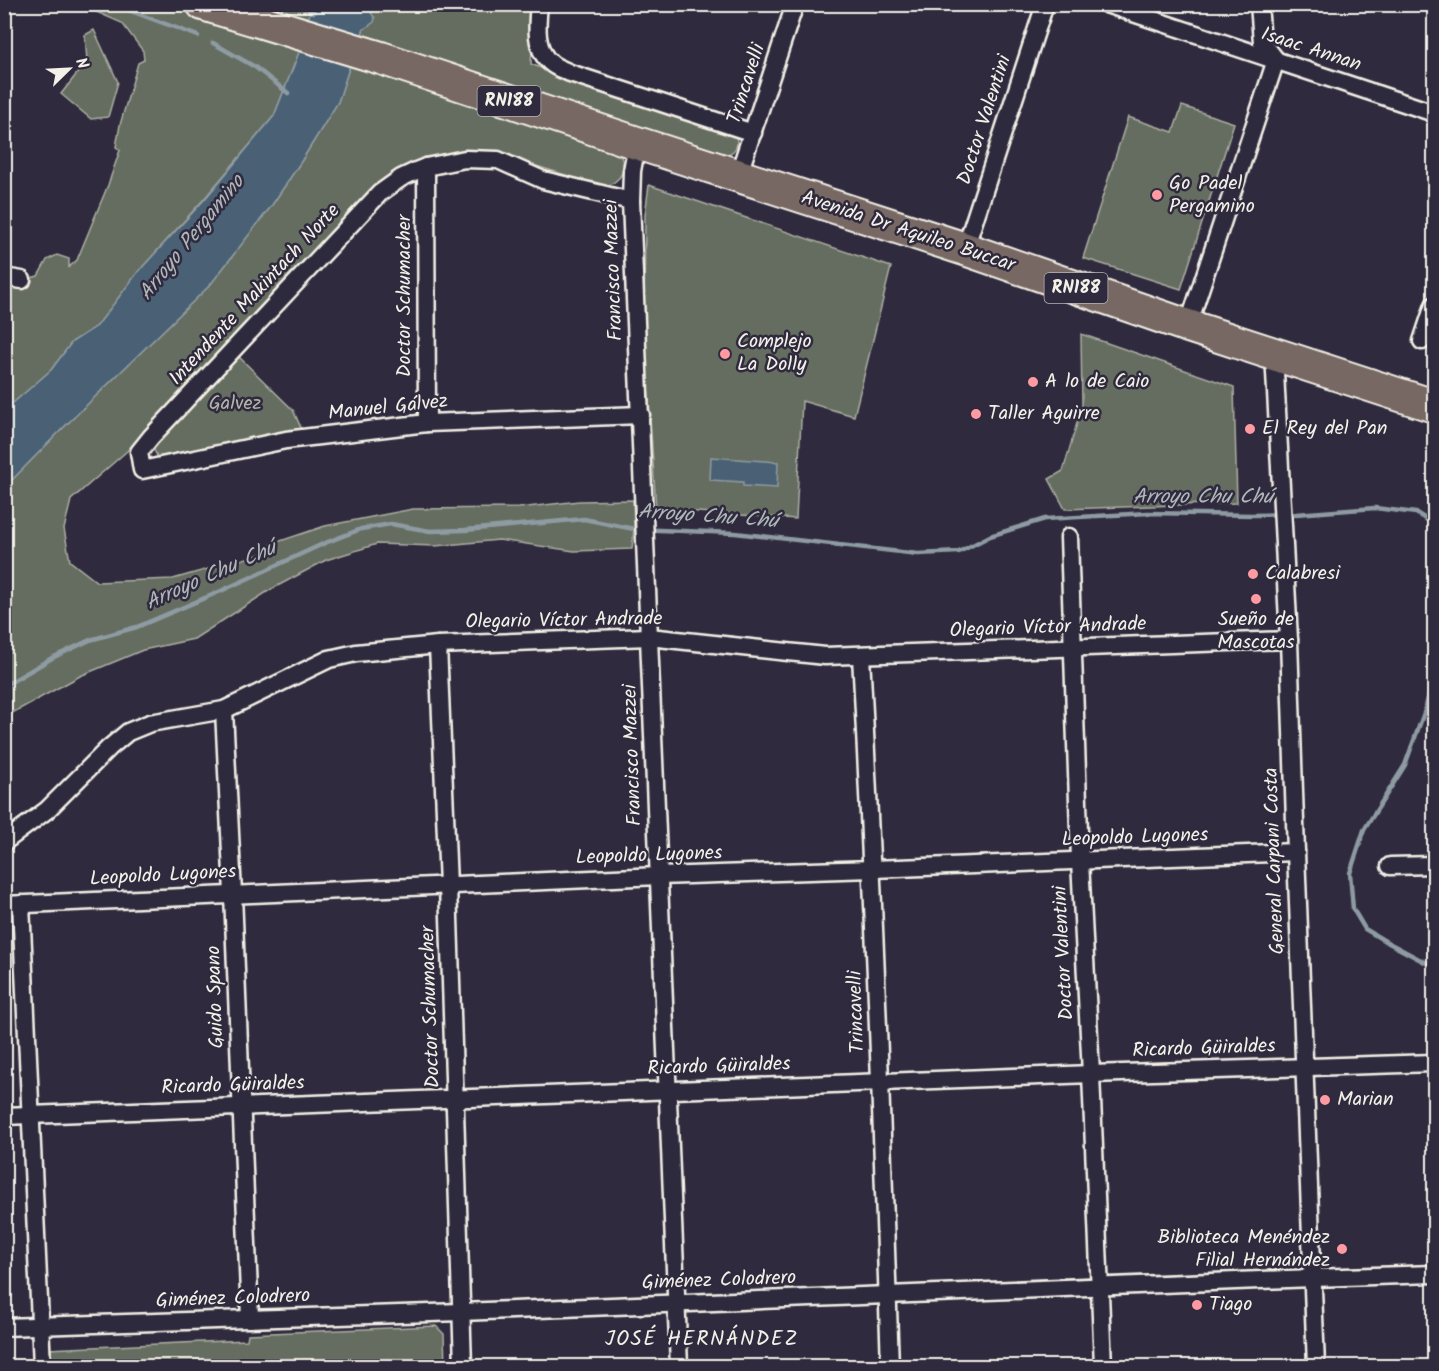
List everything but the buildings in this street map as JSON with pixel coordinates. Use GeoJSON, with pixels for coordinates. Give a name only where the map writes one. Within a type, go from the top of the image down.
{"type":"FeatureCollection","features":[{"type":"Feature","properties":{"kind":"highway","name":"Avenida Dr Aquileo Buccar"},"geometry":{"type":"LineString","coordinates":[[203,4],[381,58],[965,249],[1188,326],[1434,406]]}},
{"type":"Feature","properties":{"kind":"street"},"geometry":{"type":"LineString","coordinates":[[538,4],[540,48],[552,64],[570,73],[753,133]]}},
{"type":"Feature","properties":{"kind":"street","name":"Trincavelli"},"geometry":{"type":"LineString","coordinates":[[738,176],[795,4]]}},
{"type":"Feature","properties":{"kind":"street","name":"Doctor Valentini"},"geometry":{"type":"LineString","coordinates":[[965,249],[1045,4]]}},
{"type":"Feature","properties":{"kind":"street","name":"Isaac Annan"},"geometry":{"type":"LineString","coordinates":[[1106,4],[1434,113]]}},
{"type":"Feature","properties":{"kind":"street"},"geometry":{"type":"LineString","coordinates":[[1188,326],[1275,60],[1262,42],[1259,4]]}},
{"type":"Feature","properties":{"kind":"street","name":"Francisco Mazzei"},"geometry":{"type":"LineString","coordinates":[[637,143],[632,171],[631,201],[678,1366]]}},
{"type":"Feature","properties":{"kind":"street","name":"Intendente Makintach Norte"},"geometry":{"type":"LineString","coordinates":[[142,470],[139,452],[159,428],[380,194],[401,178],[426,168],[465,159],[498,160],[543,180],[631,201]]}},
{"type":"Feature","properties":{"kind":"street","name":"Doctor Schumacher"},"geometry":{"type":"LineString","coordinates":[[426,168],[427,423]]}},
{"type":"Feature","properties":{"kind":"street"},"geometry":{"type":"LineString","coordinates":[[4,277],[22,280]]}},
{"type":"Feature","properties":{"kind":"street"},"geometry":{"type":"LineString","coordinates":[[1422,341],[1434,305]]}},
{"type":"Feature","properties":{"kind":"street","name":"General Carpani Costa"},"geometry":{"type":"LineString","coordinates":[[1274,353],[1289,640],[1316,1366]]}},
{"type":"Feature","properties":{"kind":"street","name":"Manuel Gálvez"},"geometry":{"type":"LineString","coordinates":[[142,470],[286,440],[427,423],[641,415]]}},
{"type":"Feature","properties":{"kind":"street","name":"Doctor Valentini"},"geometry":{"type":"LineString","coordinates":[[1069,537],[1080,861],[1102,1366]]}},
{"type":"Feature","properties":{"kind":"street","name":"Olegario Víctor Andrade"},"geometry":{"type":"LineString","coordinates":[[4,842],[47,810],[128,732],[150,723],[224,710],[329,659],[356,653],[438,645],[649,637],[825,656],[1289,640]]}},
{"type":"Feature","properties":{"kind":"street","name":"Doctor Schumacher"},"geometry":{"type":"LineString","coordinates":[[438,645],[463,1366]]}},
{"type":"Feature","properties":{"kind":"street","name":"Trincavelli"},"geometry":{"type":"LineString","coordinates":[[861,656],[873,869],[890,1366]]}},
{"type":"Feature","properties":{"kind":"street","name":"Guido Spano"},"geometry":{"type":"LineString","coordinates":[[224,710],[250,1319]]}},
{"type":"Feature","properties":{"kind":"street","name":"Leopoldo Lugones"},"geometry":{"type":"LineString","coordinates":[[13,904],[659,876],[1296,852]]}},
{"type":"Feature","properties":{"kind":"street"},"geometry":{"type":"LineString","coordinates":[[1390,866],[1434,865]]}},
{"type":"Feature","properties":{"kind":"street"},"geometry":{"type":"LineString","coordinates":[[13,904],[32,1114],[42,1366]]}},
{"type":"Feature","properties":{"kind":"street","name":"Ricardo Güiraldes"},"geometry":{"type":"LineString","coordinates":[[4,1116],[1434,1063]]}},
{"type":"Feature","properties":{"kind":"street","name":"Giménez Colodrero"},"geometry":{"type":"LineString","coordinates":[[4,1327],[461,1312],[1434,1274]]}},
{"type":"Feature","properties":{"kind":"green space"},"geometry":{"type":"Polygon","coordinates":[[[65,5],[174,5],[300,50],[274,116],[138,272],[97,326],[72,342],[51,370],[5,410],[4,306],[11,300],[9,284],[38,276],[47,260],[57,255],[69,259],[69,267],[77,260],[120,150],[116,147],[120,125],[138,63],[144,60],[143,51],[122,23],[92,10],[65,5]]]}},
{"type":"Feature","properties":{"kind":"green space"},"geometry":{"type":"Polygon","coordinates":[[[243,5],[313,5],[306,25],[243,5]]]}},
{"type":"Feature","properties":{"kind":"green space"},"geometry":{"type":"Polygon","coordinates":[[[376,5],[535,5],[531,64],[733,131],[737,139],[737,146],[725,155],[362,37],[363,30],[376,5]]]}},
{"type":"Feature","properties":{"kind":"green space"},"geometry":{"type":"Polygon","coordinates":[[[94,30],[118,82],[108,117],[91,119],[61,94],[87,61],[85,35],[94,30]]]}},
{"type":"Feature","properties":{"kind":"green space"},"geometry":{"type":"Polygon","coordinates":[[[352,59],[617,151],[623,163],[622,173],[615,181],[604,187],[514,159],[478,153],[370,196],[127,451],[71,500],[64,529],[70,561],[97,582],[173,579],[268,552],[271,544],[325,526],[413,509],[519,508],[579,501],[633,500],[632,549],[574,551],[499,540],[435,546],[377,544],[326,560],[270,590],[194,639],[143,650],[80,676],[5,717],[5,487],[210,285],[272,205],[302,160],[338,102],[352,59]]]}},
{"type":"Feature","properties":{"kind":"green space","name":"Go Padel Pergamino"},"geometry":{"type":"Polygon","coordinates":[[[1182,106],[1234,123],[1181,289],[1083,258],[1128,117],[1173,132],[1182,106]]]}},
{"type":"Feature","properties":{"kind":"green space","name":"Complejo La Dolly"},"geometry":{"type":"Polygon","coordinates":[[[649,185],[891,267],[854,416],[802,401],[796,519],[656,509],[644,325],[645,215],[649,185]]]}},
{"type":"Feature","properties":{"kind":"green space"},"geometry":{"type":"Polygon","coordinates":[[[1081,334],[1234,387],[1237,503],[1065,509],[1049,479],[1063,471],[1082,406],[1081,334]]]}},
{"type":"Feature","properties":{"kind":"green space","name":"Galvez"},"geometry":{"type":"Polygon","coordinates":[[[233,351],[293,410],[302,430],[251,438],[158,458],[153,448],[233,351]]]}},
{"type":"Feature","properties":{"kind":"green space"},"geometry":{"type":"Polygon","coordinates":[[[436,1326],[444,1334],[445,1366],[49,1366],[48,1349],[247,1340],[248,1334],[436,1326]]]}},
{"type":"Feature","properties":{"kind":"water"},"geometry":{"type":"Polygon","coordinates":[[[313,5],[376,5],[371,13],[375,18],[374,22],[363,30],[362,37],[306,25],[313,5]]]}},
{"type":"Feature","properties":{"kind":"water","name":"Arroyo Pergamino"},"geometry":{"type":"Polygon","coordinates":[[[300,50],[352,59],[338,102],[272,205],[210,285],[5,487],[5,410],[51,370],[72,342],[97,326],[138,272],[205,199],[274,116],[300,50]]]}},
{"type":"Feature","properties":{"kind":"water"},"geometry":{"type":"Polygon","coordinates":[[[711,457],[778,462],[777,488],[743,486],[743,482],[710,480],[711,457]]]}},
{"type":"Feature","properties":{"kind":"waterway"},"geometry":{"type":"LineString","coordinates":[[112,4],[198,36]]}},
{"type":"Feature","properties":{"kind":"waterway"},"geometry":{"type":"LineString","coordinates":[[295,4],[314,12]]}},
{"type":"Feature","properties":{"kind":"waterway"},"geometry":{"type":"LineString","coordinates":[[213,43],[255,67],[288,93]]}},
{"type":"Feature","properties":{"kind":"waterway","name":"Arroyo Chu Chú"},"geometry":{"type":"LineString","coordinates":[[4,686],[52,658],[90,640],[137,627],[361,529],[391,524],[430,531],[584,519],[634,529],[735,533],[918,554],[959,552],[990,536],[1045,519],[1148,513],[1252,515],[1375,508],[1416,513],[1434,524]]}},
{"type":"Feature","properties":{"kind":"waterway","name":"Arroyo Chu Chú"},"geometry":{"type":"LineString","coordinates":[[1434,675],[1425,710],[1405,765],[1364,830],[1350,873],[1353,909],[1365,929],[1434,967]]}},
{"type":"Feature","properties":{"kind":"place","name":"Go Padel Pergamino"},"geometry":{"type":"Point","coordinates":[1157,195]}},
{"type":"Feature","properties":{"kind":"place","name":"Complejo La Dolly"},"geometry":{"type":"Point","coordinates":[725,354]}},
{"type":"Feature","properties":{"kind":"place","name":"A lo de Caio"},"geometry":{"type":"Point","coordinates":[1033,382]}},
{"type":"Feature","properties":{"kind":"place","name":"Taller Aguirre"},"geometry":{"type":"Point","coordinates":[976,414]}},
{"type":"Feature","properties":{"kind":"place","name":"El Rey del Pan"},"geometry":{"type":"Point","coordinates":[1250,429]}},
{"type":"Feature","properties":{"kind":"place","name":"Calabresi"},"geometry":{"type":"Point","coordinates":[1253,574]}},
{"type":"Feature","properties":{"kind":"place","name":"Sueño de Mascotas"},"geometry":{"type":"Point","coordinates":[1256,599]}},
{"type":"Feature","properties":{"kind":"place","name":"Marian"},"geometry":{"type":"Point","coordinates":[1325,1100]}},
{"type":"Feature","properties":{"kind":"place","name":"Biblioteca Menéndez Filial Hernández"},"geometry":{"type":"Point","coordinates":[1342,1249]}},
{"type":"Feature","properties":{"kind":"place","name":"Tiago"},"geometry":{"type":"Point","coordinates":[1197,1305]}},
{"type":"Feature","properties":{"kind":"district","name":"JOSÉ HERNÁNDEZ"},"geometry":{"type":"Point","coordinates":[702,1339]}}]}
